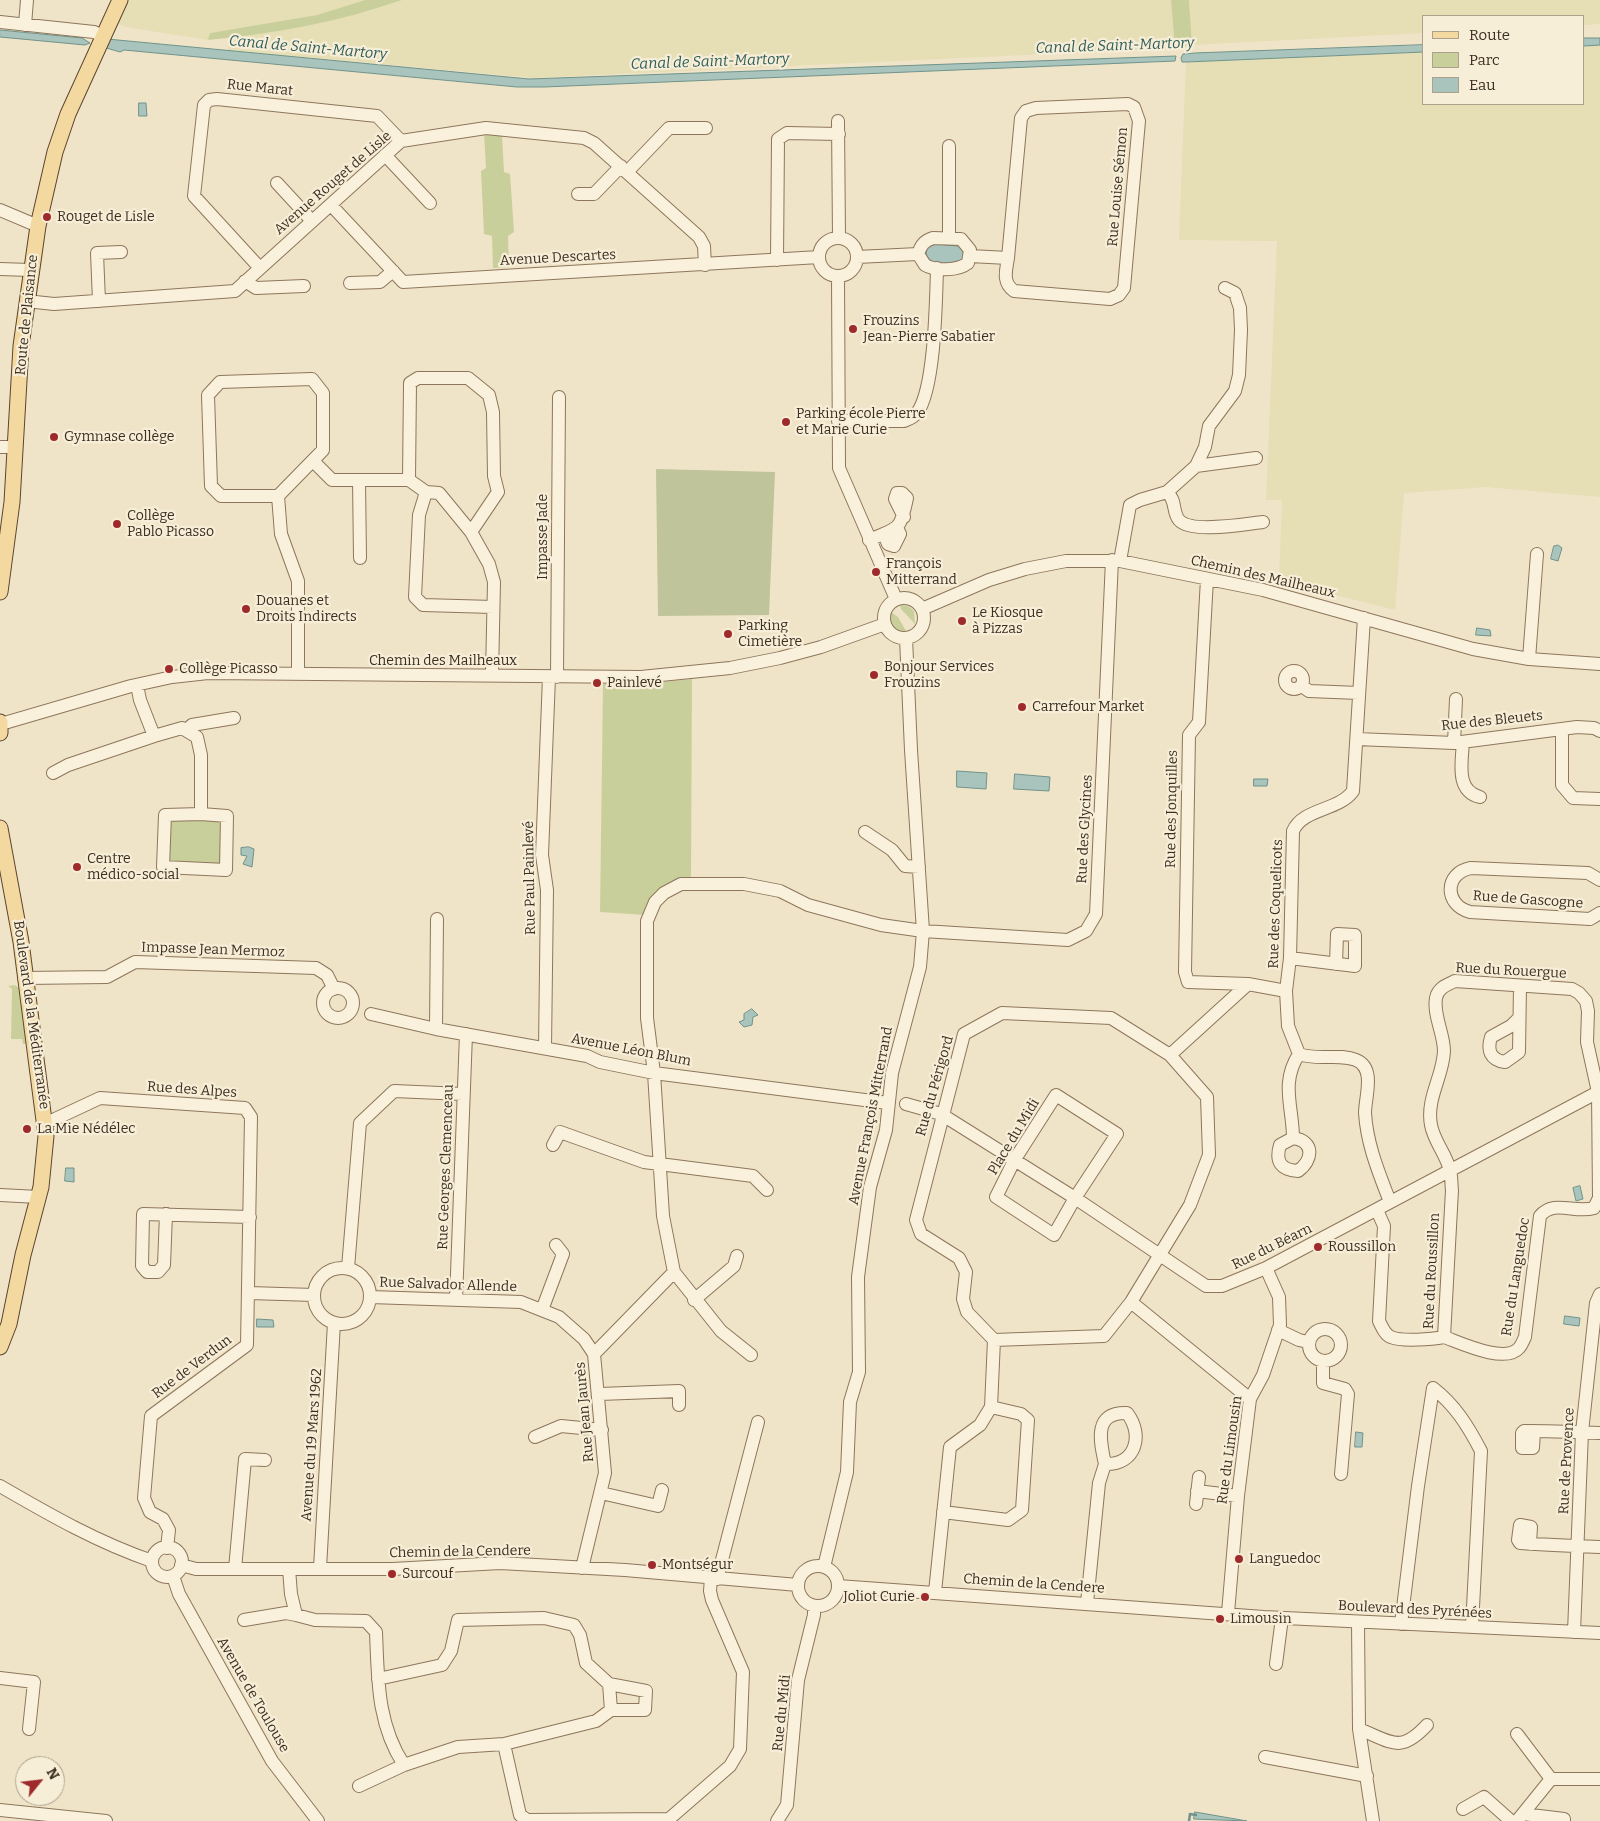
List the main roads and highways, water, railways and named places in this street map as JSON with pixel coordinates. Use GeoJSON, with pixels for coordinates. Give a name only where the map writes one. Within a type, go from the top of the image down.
{"type":"FeatureCollection","features":[{"type":"Feature","properties":{"kind":"main road","name":"Route de Plaisance"},"geometry":{"type":"LineString","coordinates":[[0,592],[12,502],[26,301],[38,226],[55,152],[76,93],[120,0]]}},
{"type":"Feature","properties":{"kind":"main road"},"geometry":{"type":"LineString","coordinates":[[0,723],[0,734]]}},
{"type":"Feature","properties":{"kind":"main road","name":"Boulevard de la Méditerranée"},"geometry":{"type":"LineString","coordinates":[[0,828],[10,874],[45,1121],[45,1167],[23,1255],[9,1324],[0,1347]]}},
{"type":"Feature","properties":{"kind":"water"},"geometry":{"type":"Polygon","coordinates":[[[0,30],[82,38],[90,43],[85,45],[0,37],[0,30]]]}},
{"type":"Feature","properties":{"kind":"water"},"geometry":{"type":"Polygon","coordinates":[[[1585,38],[1600,38],[1600,45],[1585,46],[1585,38]]]}},
{"type":"Feature","properties":{"kind":"water"},"geometry":{"type":"Polygon","coordinates":[[[107,39],[529,79],[1176,56],[1175,61],[517,87],[124,50],[120,52],[103,47],[107,39]]]}},
{"type":"Feature","properties":{"kind":"water"},"geometry":{"type":"Polygon","coordinates":[[[1422,45],[1422,52],[1182,62],[1183,54],[1422,45]]]}},
{"type":"Feature","properties":{"kind":"water"},"geometry":{"type":"Polygon","coordinates":[[[139,103],[146,103],[147,116],[139,116],[139,103]]]}},
{"type":"Feature","properties":{"kind":"water"},"geometry":{"type":"Polygon","coordinates":[[[936,244],[958,246],[963,249],[964,258],[960,261],[946,263],[933,262],[926,254],[927,248],[936,244]]]}},
{"type":"Feature","properties":{"kind":"water"},"geometry":{"type":"Polygon","coordinates":[[[1558,545],[1562,548],[1558,561],[1551,559],[1554,546],[1558,545]]]}},
{"type":"Feature","properties":{"kind":"water"},"geometry":{"type":"Polygon","coordinates":[[[1477,628],[1490,630],[1491,636],[1476,635],[1477,628]]]}},
{"type":"Feature","properties":{"kind":"water"},"geometry":{"type":"Polygon","coordinates":[[[957,771],[987,773],[986,789],[957,787],[957,771]]]}},
{"type":"Feature","properties":{"kind":"water"},"geometry":{"type":"Polygon","coordinates":[[[1015,774],[1050,777],[1049,791],[1014,789],[1015,774]]]}},
{"type":"Feature","properties":{"kind":"water"},"geometry":{"type":"Polygon","coordinates":[[[1254,779],[1268,779],[1267,786],[1254,786],[1254,779]]]}},
{"type":"Feature","properties":{"kind":"water"},"geometry":{"type":"Polygon","coordinates":[[[249,847],[254,849],[252,867],[243,864],[247,856],[241,855],[241,848],[249,847]]]}},
{"type":"Feature","properties":{"kind":"water"},"geometry":{"type":"Polygon","coordinates":[[[752,1009],[758,1015],[753,1017],[752,1025],[744,1027],[739,1022],[744,1020],[744,1014],[752,1009]]]}},
{"type":"Feature","properties":{"kind":"water"},"geometry":{"type":"Polygon","coordinates":[[[66,1168],[74,1168],[74,1182],[65,1181],[66,1168]]]}},
{"type":"Feature","properties":{"kind":"water"},"geometry":{"type":"Polygon","coordinates":[[[1580,1186],[1583,1199],[1576,1201],[1573,1188],[1580,1186]]]}},
{"type":"Feature","properties":{"kind":"water"},"geometry":{"type":"Polygon","coordinates":[[[1565,1316],[1580,1318],[1579,1326],[1564,1324],[1565,1316]]]}},
{"type":"Feature","properties":{"kind":"water"},"geometry":{"type":"Polygon","coordinates":[[[257,1319],[273,1320],[274,1327],[257,1327],[257,1319]]]}},
{"type":"Feature","properties":{"kind":"water"},"geometry":{"type":"Polygon","coordinates":[[[1356,1432],[1363,1433],[1362,1447],[1355,1447],[1356,1432]]]}},
{"type":"Feature","properties":{"kind":"water"},"geometry":{"type":"Polygon","coordinates":[[[1195,1812],[1247,1821],[1194,1819],[1195,1812]]]}},
{"type":"Feature","properties":{"kind":"waterway"},"geometry":{"type":"LineString","coordinates":[[1189,1821],[1190,1814],[1196,1815]]}},
{"type":"Feature","properties":{"kind":"place","name":"Rouget de Lisle"},"geometry":{"type":"Point","coordinates":[47,217]}},
{"type":"Feature","properties":{"kind":"place","name":"Frouzins Jean-Pierre Sabatier"},"geometry":{"type":"Point","coordinates":[853,329]}},
{"type":"Feature","properties":{"kind":"place","name":"Parking école Pierre et Marie Curie"},"geometry":{"type":"Point","coordinates":[786,422]}},
{"type":"Feature","properties":{"kind":"place","name":"Gymnase collège"},"geometry":{"type":"Point","coordinates":[54,437]}},
{"type":"Feature","properties":{"kind":"place","name":"Collège Pablo Picasso"},"geometry":{"type":"Point","coordinates":[117,524]}},
{"type":"Feature","properties":{"kind":"place","name":"François Mitterrand"},"geometry":{"type":"Point","coordinates":[876,572]}},
{"type":"Feature","properties":{"kind":"place","name":"Douanes et Droits Indirects"},"geometry":{"type":"Point","coordinates":[246,609]}},
{"type":"Feature","properties":{"kind":"place","name":"Le Kiosque à Pizzas"},"geometry":{"type":"Point","coordinates":[962,621]}},
{"type":"Feature","properties":{"kind":"place","name":"Parking Cimetière"},"geometry":{"type":"Point","coordinates":[728,634]}},
{"type":"Feature","properties":{"kind":"place","name":"Collège Picasso"},"geometry":{"type":"Point","coordinates":[169,669]}},
{"type":"Feature","properties":{"kind":"place","name":"Bonjour Services Frouzins"},"geometry":{"type":"Point","coordinates":[874,675]}},
{"type":"Feature","properties":{"kind":"place","name":"Painlevé"},"geometry":{"type":"Point","coordinates":[597,683]}},
{"type":"Feature","properties":{"kind":"place","name":"Carrefour Market"},"geometry":{"type":"Point","coordinates":[1022,707]}},
{"type":"Feature","properties":{"kind":"place","name":"Centre médico-social"},"geometry":{"type":"Point","coordinates":[77,867]}},
{"type":"Feature","properties":{"kind":"place","name":"La Mie Nédélec"},"geometry":{"type":"Point","coordinates":[27,1129]}},
{"type":"Feature","properties":{"kind":"place","name":"Roussillon"},"geometry":{"type":"Point","coordinates":[1318,1247]}},
{"type":"Feature","properties":{"kind":"place","name":"Languedoc"},"geometry":{"type":"Point","coordinates":[1239,1559]}},
{"type":"Feature","properties":{"kind":"place","name":"Montségur"},"geometry":{"type":"Point","coordinates":[652,1565]}},
{"type":"Feature","properties":{"kind":"place","name":"Surcouf"},"geometry":{"type":"Point","coordinates":[392,1574]}},
{"type":"Feature","properties":{"kind":"place","name":"Joliot Curie"},"geometry":{"type":"Point","coordinates":[925,1597]}},
{"type":"Feature","properties":{"kind":"place","name":"Limousin"},"geometry":{"type":"Point","coordinates":[1220,1619]}},
{"type":"Feature","properties":{"kind":"water label","name":"Canal de Saint-Martory"},"geometry":{"type":"Point","coordinates":[1115,46]}},
{"type":"Feature","properties":{"kind":"water label","name":"Canal de Saint-Martory"},"geometry":{"type":"Point","coordinates":[308,48]}},
{"type":"Feature","properties":{"kind":"water label","name":"Canal de Saint-Martory"},"geometry":{"type":"Point","coordinates":[710,62]}}]}
